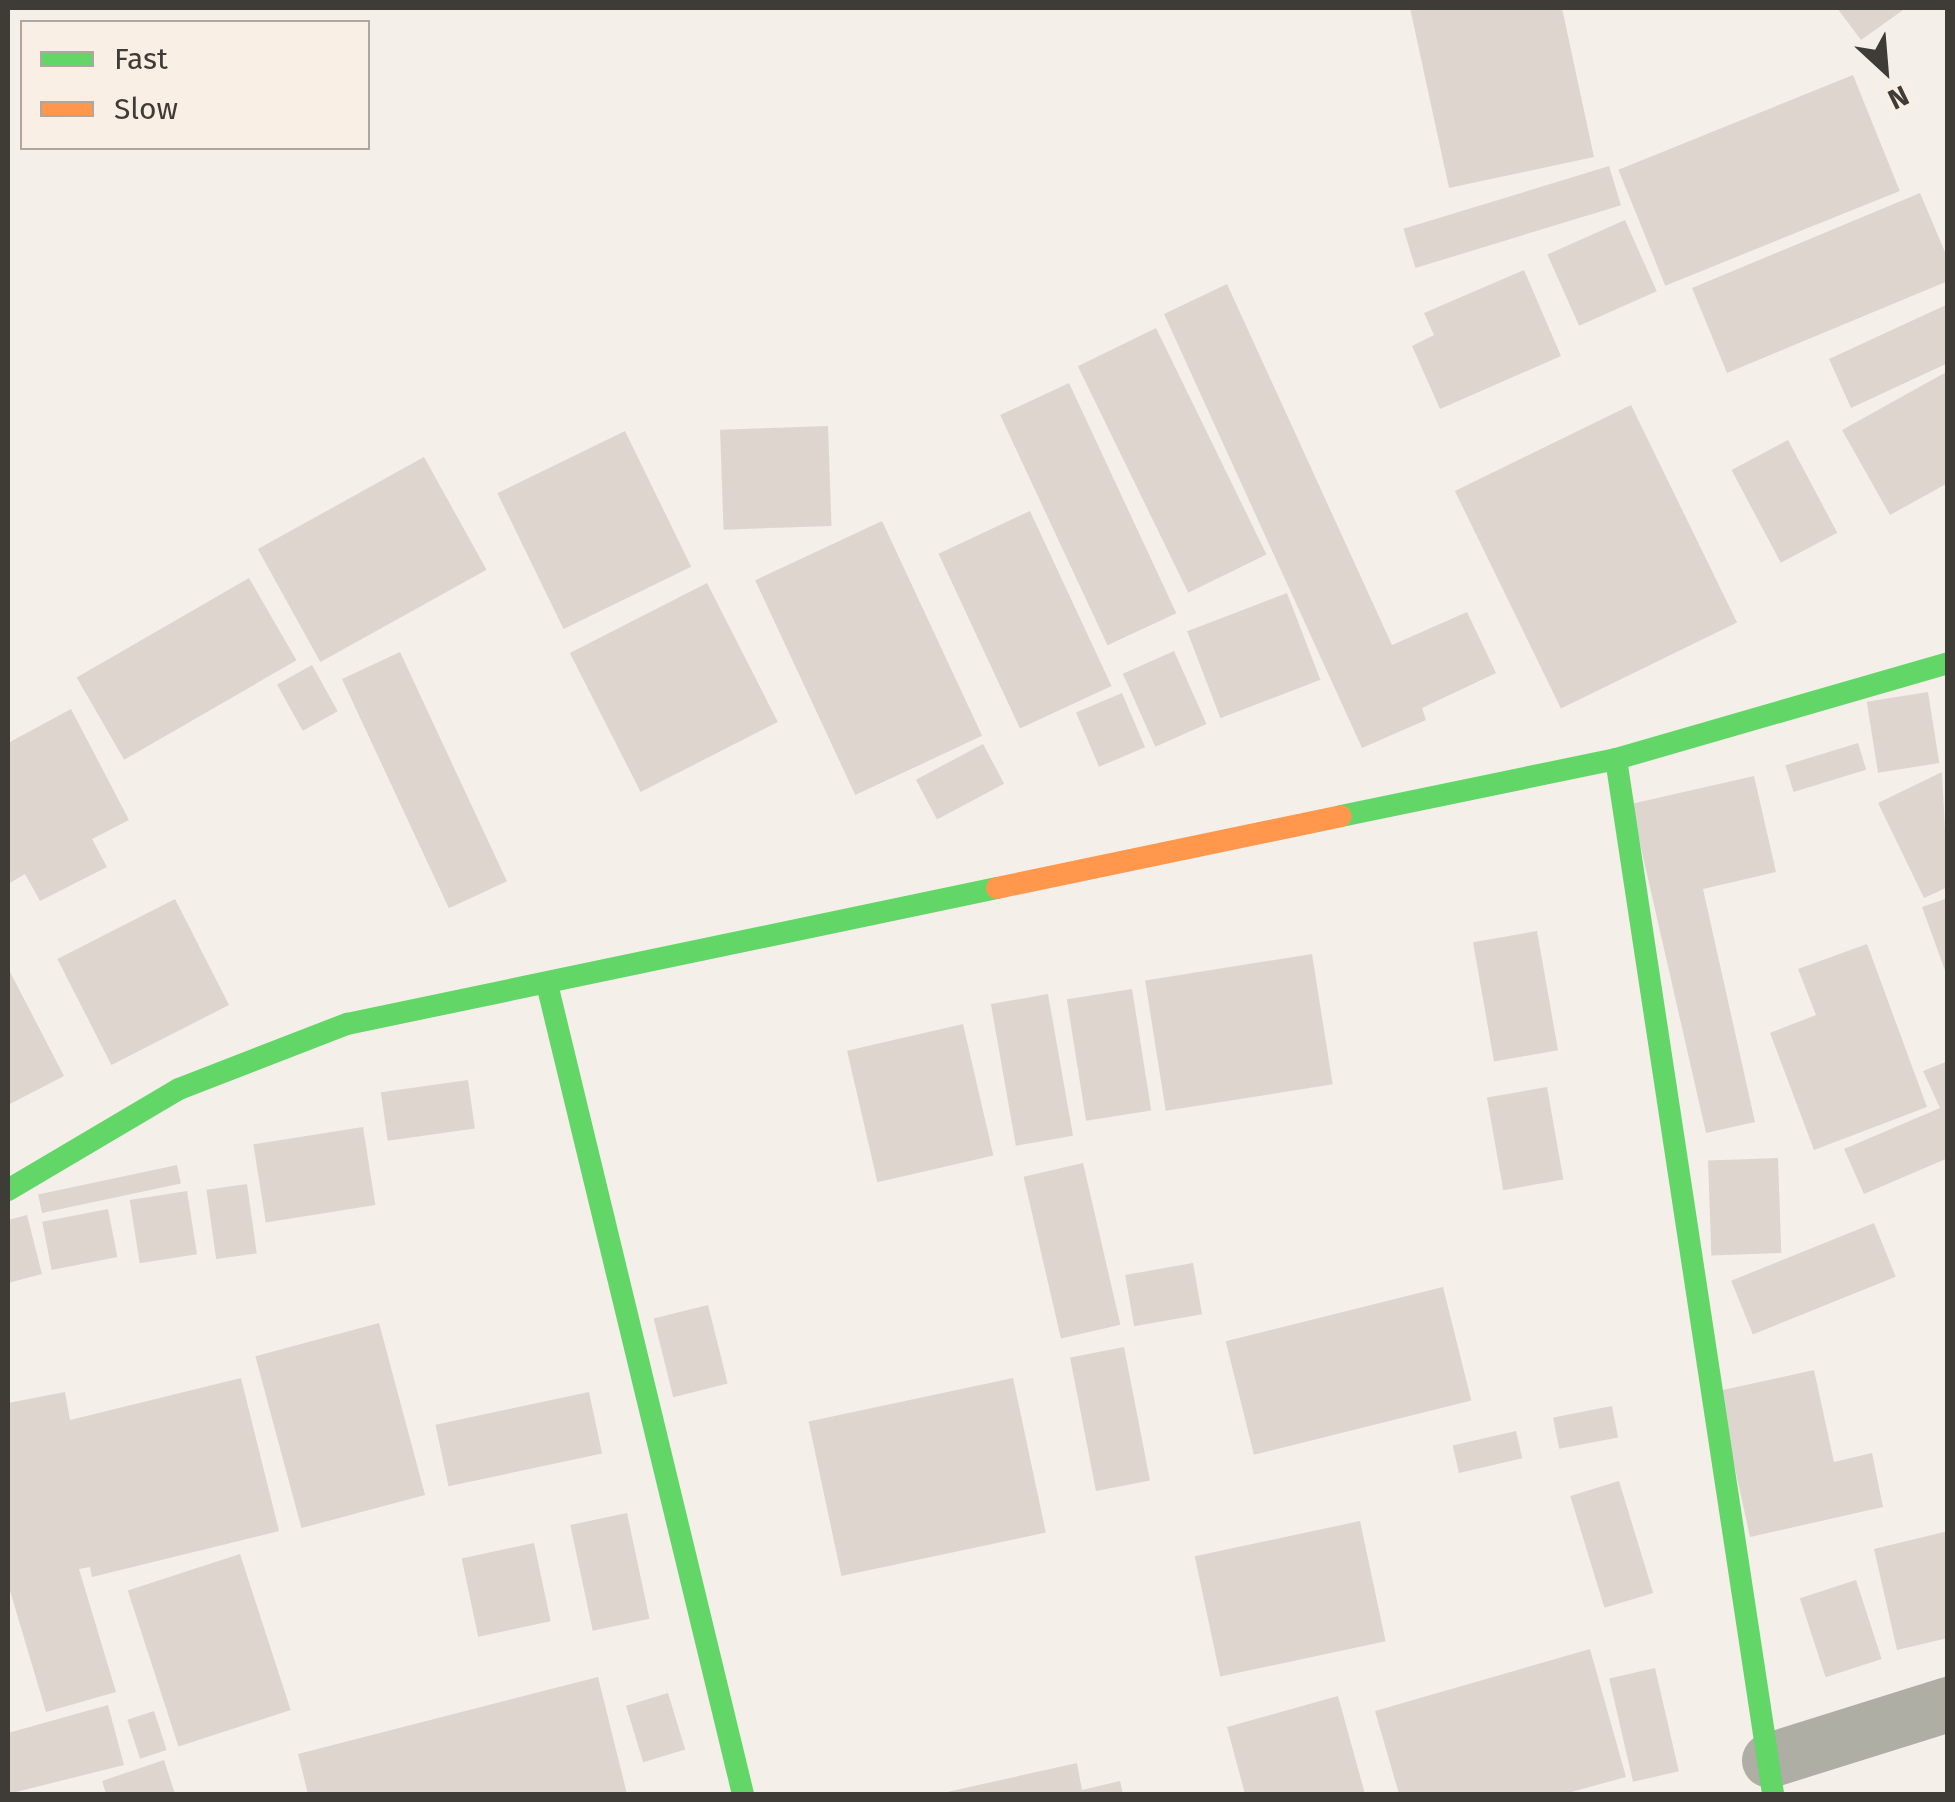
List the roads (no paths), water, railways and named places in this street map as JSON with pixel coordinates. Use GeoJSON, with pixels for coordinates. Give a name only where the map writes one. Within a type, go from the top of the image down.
{"type":"FeatureCollection","features":[{"type":"Feature","properties":{"kind":"street"},"geometry":{"type":"LineString","coordinates":[[8,1190],[179,1089],[347,1024],[1616,759],[1948,662]]}},
{"type":"Feature","properties":{"kind":"street"},"geometry":{"type":"LineString","coordinates":[[1616,759],[1771,1777],[1948,1704]]}},
{"type":"Feature","properties":{"kind":"street"},"geometry":{"type":"LineString","coordinates":[[546,984],[743,1794]]}}]}
